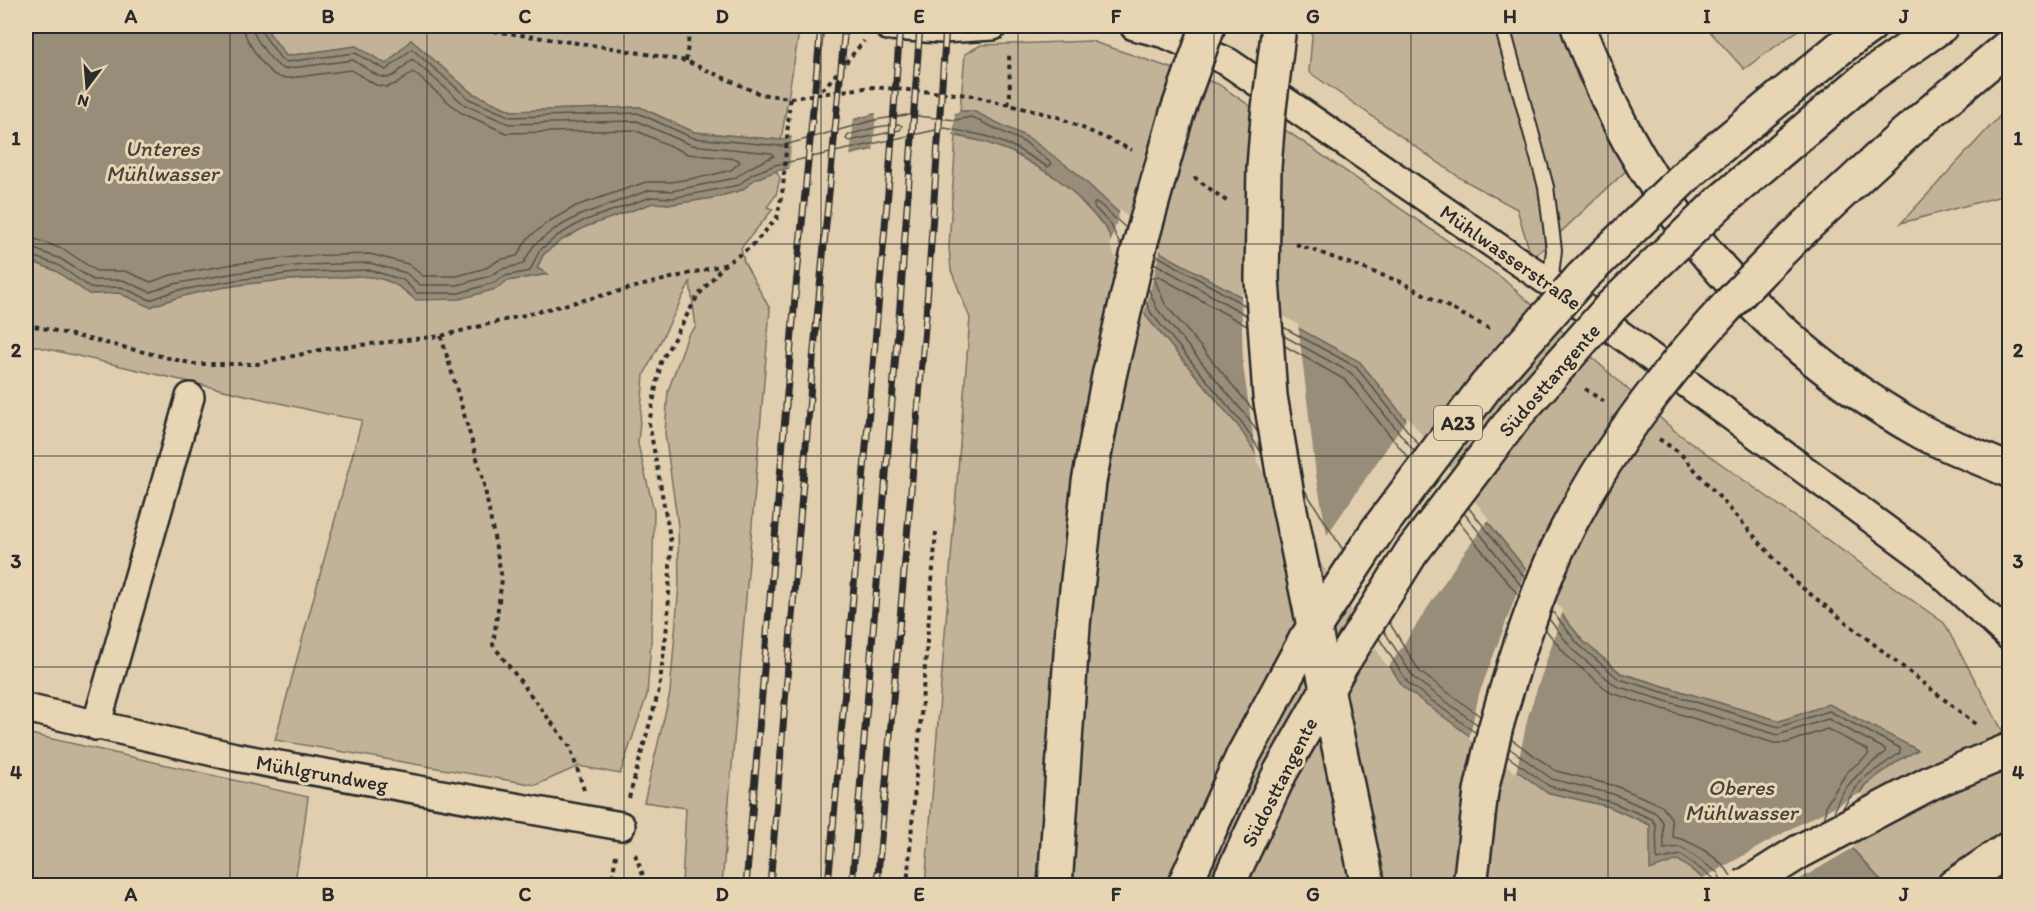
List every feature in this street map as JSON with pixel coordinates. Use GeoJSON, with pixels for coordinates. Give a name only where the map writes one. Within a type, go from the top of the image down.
{"type":"FeatureCollection","features":[{"type":"Feature","properties":{"kind":"highway"},"geometry":{"type":"LineString","coordinates":[[1054,885],[1072,625],[1089,482],[1109,376],[1138,252],[1177,113],[1208,26]]}},
{"type":"Feature","properties":{"kind":"highway"},"geometry":{"type":"LineString","coordinates":[[1279,26],[1268,117],[1264,189],[1262,279],[1270,396],[1288,501],[1368,885]]}},
{"type":"Feature","properties":{"kind":"highway"},"geometry":{"type":"LineString","coordinates":[[1578,26],[1611,109],[1658,187],[1721,269],[1770,320],[1847,385],[1923,433],[2010,471]]}},
{"type":"Feature","properties":{"kind":"highway","name":"Südosttangente"},"geometry":{"type":"LineString","coordinates":[[1184,885],[1243,756],[1305,642],[1377,531],[1486,386],[1582,278],[1692,170],[1870,26]]}},
{"type":"Feature","properties":{"kind":"highway","name":"Südosttangente"},"geometry":{"type":"LineString","coordinates":[[1227,885],[1280,773],[1341,665],[1410,554],[1517,414],[1611,307],[1720,202],[1865,79],[1941,26]]}},
{"type":"Feature","properties":{"kind":"highway"},"geometry":{"type":"LineString","coordinates":[[1470,885],[1481,791],[1512,666],[1558,549],[1590,488],[1630,425],[1679,360],[1721,311],[1793,237],[1906,133],[2010,45]]}},
{"type":"Feature","properties":{"kind":"highway"},"geometry":{"type":"LineString","coordinates":[[1745,885],[1799,852],[1932,782],[1998,741]]}},
{"type":"Feature","properties":{"kind":"highway"},"geometry":{"type":"LineString","coordinates":[[1954,885],[2010,848]]}},
{"type":"Feature","properties":{"kind":"street"},"geometry":{"type":"LineString","coordinates":[[878,31],[993,26]]}},
{"type":"Feature","properties":{"kind":"street","name":"Mühlwasserstraße"},"geometry":{"type":"LineString","coordinates":[[1134,26],[1165,34],[1228,62],[1550,283],[1922,556],[2010,637]]}},
{"type":"Feature","properties":{"kind":"street"},"geometry":{"type":"LineString","coordinates":[[96,726],[190,397]]}},
{"type":"Feature","properties":{"kind":"street","name":"Mühlwasserstraße"},"geometry":{"type":"LineString","coordinates":[[1980,611],[2010,658]]}},
{"type":"Feature","properties":{"kind":"street","name":"Mühlgrundweg"},"geometry":{"type":"LineString","coordinates":[[26,708],[235,758],[608,824]]}},
{"type":"Feature","properties":{"kind":"lane"},"geometry":{"type":"LineString","coordinates":[[1502,26],[1546,187],[1554,250],[1550,283]]}},
{"type":"Feature","properties":{"kind":"path"},"geometry":{"type":"LineString","coordinates":[[458,26],[686,61],[760,94],[790,98],[872,87],[969,95],[1058,117],[1141,154]]}},
{"type":"Feature","properties":{"kind":"path"},"geometry":{"type":"LineString","coordinates":[[686,61],[690,26]]}},
{"type":"Feature","properties":{"kind":"path"},"geometry":{"type":"LineString","coordinates":[[811,96],[825,87],[878,31]]}},
{"type":"Feature","properties":{"kind":"path"},"geometry":{"type":"LineString","coordinates":[[1008,105],[1010,48]]}},
{"type":"Feature","properties":{"kind":"path"},"geometry":{"type":"LineString","coordinates":[[608,824],[659,690],[668,618],[671,543],[650,423],[662,362],[697,297],[724,265],[751,247],[777,218],[783,188],[790,98]]}},
{"type":"Feature","properties":{"kind":"path"},"geometry":{"type":"LineString","coordinates":[[1193,177],[1238,209]]}},
{"type":"Feature","properties":{"kind":"path"},"geometry":{"type":"LineString","coordinates":[[1295,243],[1401,282],[1495,332]]}},
{"type":"Feature","properties":{"kind":"path"},"geometry":{"type":"LineString","coordinates":[[26,324],[194,364],[257,364],[325,349],[441,336],[724,265]]}},
{"type":"Feature","properties":{"kind":"path"},"geometry":{"type":"LineString","coordinates":[[441,336],[483,479],[502,579],[493,645],[570,747],[608,824]]}},
{"type":"Feature","properties":{"kind":"path"},"geometry":{"type":"LineString","coordinates":[[1578,384],[1614,409]]}},
{"type":"Feature","properties":{"kind":"path"},"geometry":{"type":"LineString","coordinates":[[1652,434],[1680,453],[1795,582],[1998,741]]}},
{"type":"Feature","properties":{"kind":"path"},"geometry":{"type":"LineString","coordinates":[[906,885],[936,532]]}},
{"type":"Feature","properties":{"kind":"shaded area"},"geometry":{"type":"Polygon","coordinates":[[[264,26],[800,26],[781,140],[694,132],[640,107],[512,111],[472,93],[411,40],[386,65],[356,46],[286,56],[264,26]]]}},
{"type":"Feature","properties":{"kind":"shaded area"},"geometry":{"type":"Polygon","coordinates":[[[1313,26],[1560,26],[1578,79],[1631,166],[1532,259],[1517,209],[1462,179],[1309,72],[1313,26]]]}},
{"type":"Feature","properties":{"kind":"shaded area"},"geometry":{"type":"Polygon","coordinates":[[[1705,26],[1804,26],[1744,69],[1705,26]]]}},
{"type":"Feature","properties":{"kind":"shaded area"},"geometry":{"type":"Polygon","coordinates":[[[1091,41],[1218,84],[1502,278],[1675,431],[1944,623],[2009,743],[2009,885],[1885,885],[1850,846],[1847,814],[1865,785],[1917,750],[1829,704],[1780,721],[1621,673],[1583,641],[1360,362],[1163,254],[1074,171],[973,111],[960,111],[965,54],[981,45],[1091,41]]]}},
{"type":"Feature","properties":{"kind":"shaded area"},"geometry":{"type":"Polygon","coordinates":[[[2009,106],[2009,194],[1901,223],[2009,106]]]}},
{"type":"Feature","properties":{"kind":"shaded area"},"geometry":{"type":"Polygon","coordinates":[[[956,136],[985,142],[1012,152],[1055,177],[1069,188],[1106,228],[1146,316],[1546,792],[1610,807],[1650,825],[1678,860],[1712,885],[925,886],[970,318],[951,270],[949,247],[956,136]]]}},
{"type":"Feature","properties":{"kind":"shaded area"},"geometry":{"type":"Polygon","coordinates":[[[776,171],[780,178],[776,195],[767,207],[773,209],[741,248],[744,262],[770,309],[722,885],[682,885],[686,808],[644,802],[670,693],[679,584],[678,526],[665,433],[668,391],[688,335],[696,327],[690,282],[644,375],[638,444],[654,511],[651,642],[647,695],[620,774],[579,766],[536,785],[275,740],[362,420],[327,414],[26,344],[26,259],[56,271],[89,294],[119,293],[150,307],[193,293],[239,285],[356,276],[367,276],[390,282],[415,299],[496,289],[507,281],[547,274],[537,268],[543,255],[560,241],[585,227],[653,203],[673,204],[713,198],[742,190],[755,179],[776,171]]]}},
{"type":"Feature","properties":{"kind":"shaded area"},"geometry":{"type":"Polygon","coordinates":[[[26,733],[308,797],[294,885],[26,885],[26,733]]]}},
{"type":"Feature","properties":{"kind":"water"},"geometry":{"type":"Polygon","coordinates":[[[26,26],[264,26],[286,56],[356,46],[386,64],[411,40],[472,93],[512,111],[640,107],[694,132],[781,140],[874,114],[906,109],[957,114],[960,111],[973,111],[1029,138],[1074,171],[1163,254],[1360,362],[1583,641],[1620,673],[1780,721],[1829,704],[1918,750],[1901,759],[1865,785],[1847,814],[1850,846],[1885,885],[1712,885],[1678,860],[1650,870],[1650,825],[1610,807],[1546,792],[1403,687],[1239,427],[1146,316],[1106,228],[1069,188],[1055,177],[1012,152],[985,142],[945,133],[776,171],[755,179],[742,190],[713,198],[673,204],[653,203],[585,227],[560,241],[543,255],[537,268],[548,274],[507,281],[496,289],[460,299],[415,300],[390,282],[378,278],[356,276],[239,285],[193,293],[150,307],[119,293],[89,294],[56,271],[26,259],[26,26]]]}},
{"type":"Feature","properties":{"kind":"pier"},"geometry":{"type":"Polygon","coordinates":[[[906,106],[955,110],[953,138],[945,137],[873,153],[876,111],[906,106]]]}},
{"type":"Feature","properties":{"kind":"pier"},"geometry":{"type":"Polygon","coordinates":[[[854,116],[850,158],[789,171],[792,134],[854,116]]]}},
{"type":"Feature","properties":{"kind":"pier"},"geometry":{"type":"Polygon","coordinates":[[[1120,210],[1161,247],[1143,318],[1110,245],[1120,210]]]}},
{"type":"Feature","properties":{"kind":"pier"},"geometry":{"type":"Polygon","coordinates":[[[1241,293],[1298,324],[1316,475],[1327,535],[1408,417],[1489,519],[1461,557],[1388,668],[1257,462],[1243,365],[1241,293]]]}},
{"type":"Feature","properties":{"kind":"pier"},"geometry":{"type":"Polygon","coordinates":[[[1527,566],[1563,611],[1528,716],[1516,773],[1469,739],[1479,694],[1527,566]]]}},
{"type":"Feature","properties":{"kind":"pier"},"geometry":{"type":"Polygon","coordinates":[[[1865,791],[1850,815],[1855,847],[1788,886],[1707,886],[1700,880],[1794,827],[1865,791]]]}},
{"type":"Feature","properties":{"kind":"railway"},"geometry":{"type":"LineString","coordinates":[[746,886],[795,297],[821,26]]}},
{"type":"Feature","properties":{"kind":"railway"},"geometry":{"type":"LineString","coordinates":[[770,886],[813,360],[845,26]]}},
{"type":"Feature","properties":{"kind":"railway"},"geometry":{"type":"LineString","coordinates":[[828,886],[888,192],[900,26]]}},
{"type":"Feature","properties":{"kind":"railway"},"geometry":{"type":"LineString","coordinates":[[852,886],[900,305],[920,26]]}},
{"type":"Feature","properties":{"kind":"railway"},"geometry":{"type":"LineString","coordinates":[[877,886],[926,316],[946,26]]}},
{"type":"Feature","properties":{"kind":"water label","name":"Unteres Mühlwasser"},"geometry":{"type":"Point","coordinates":[162,160]}},
{"type":"Feature","properties":{"kind":"water label","name":"Oberes Mühlwasser"},"geometry":{"type":"Point","coordinates":[1741,800]}}]}
